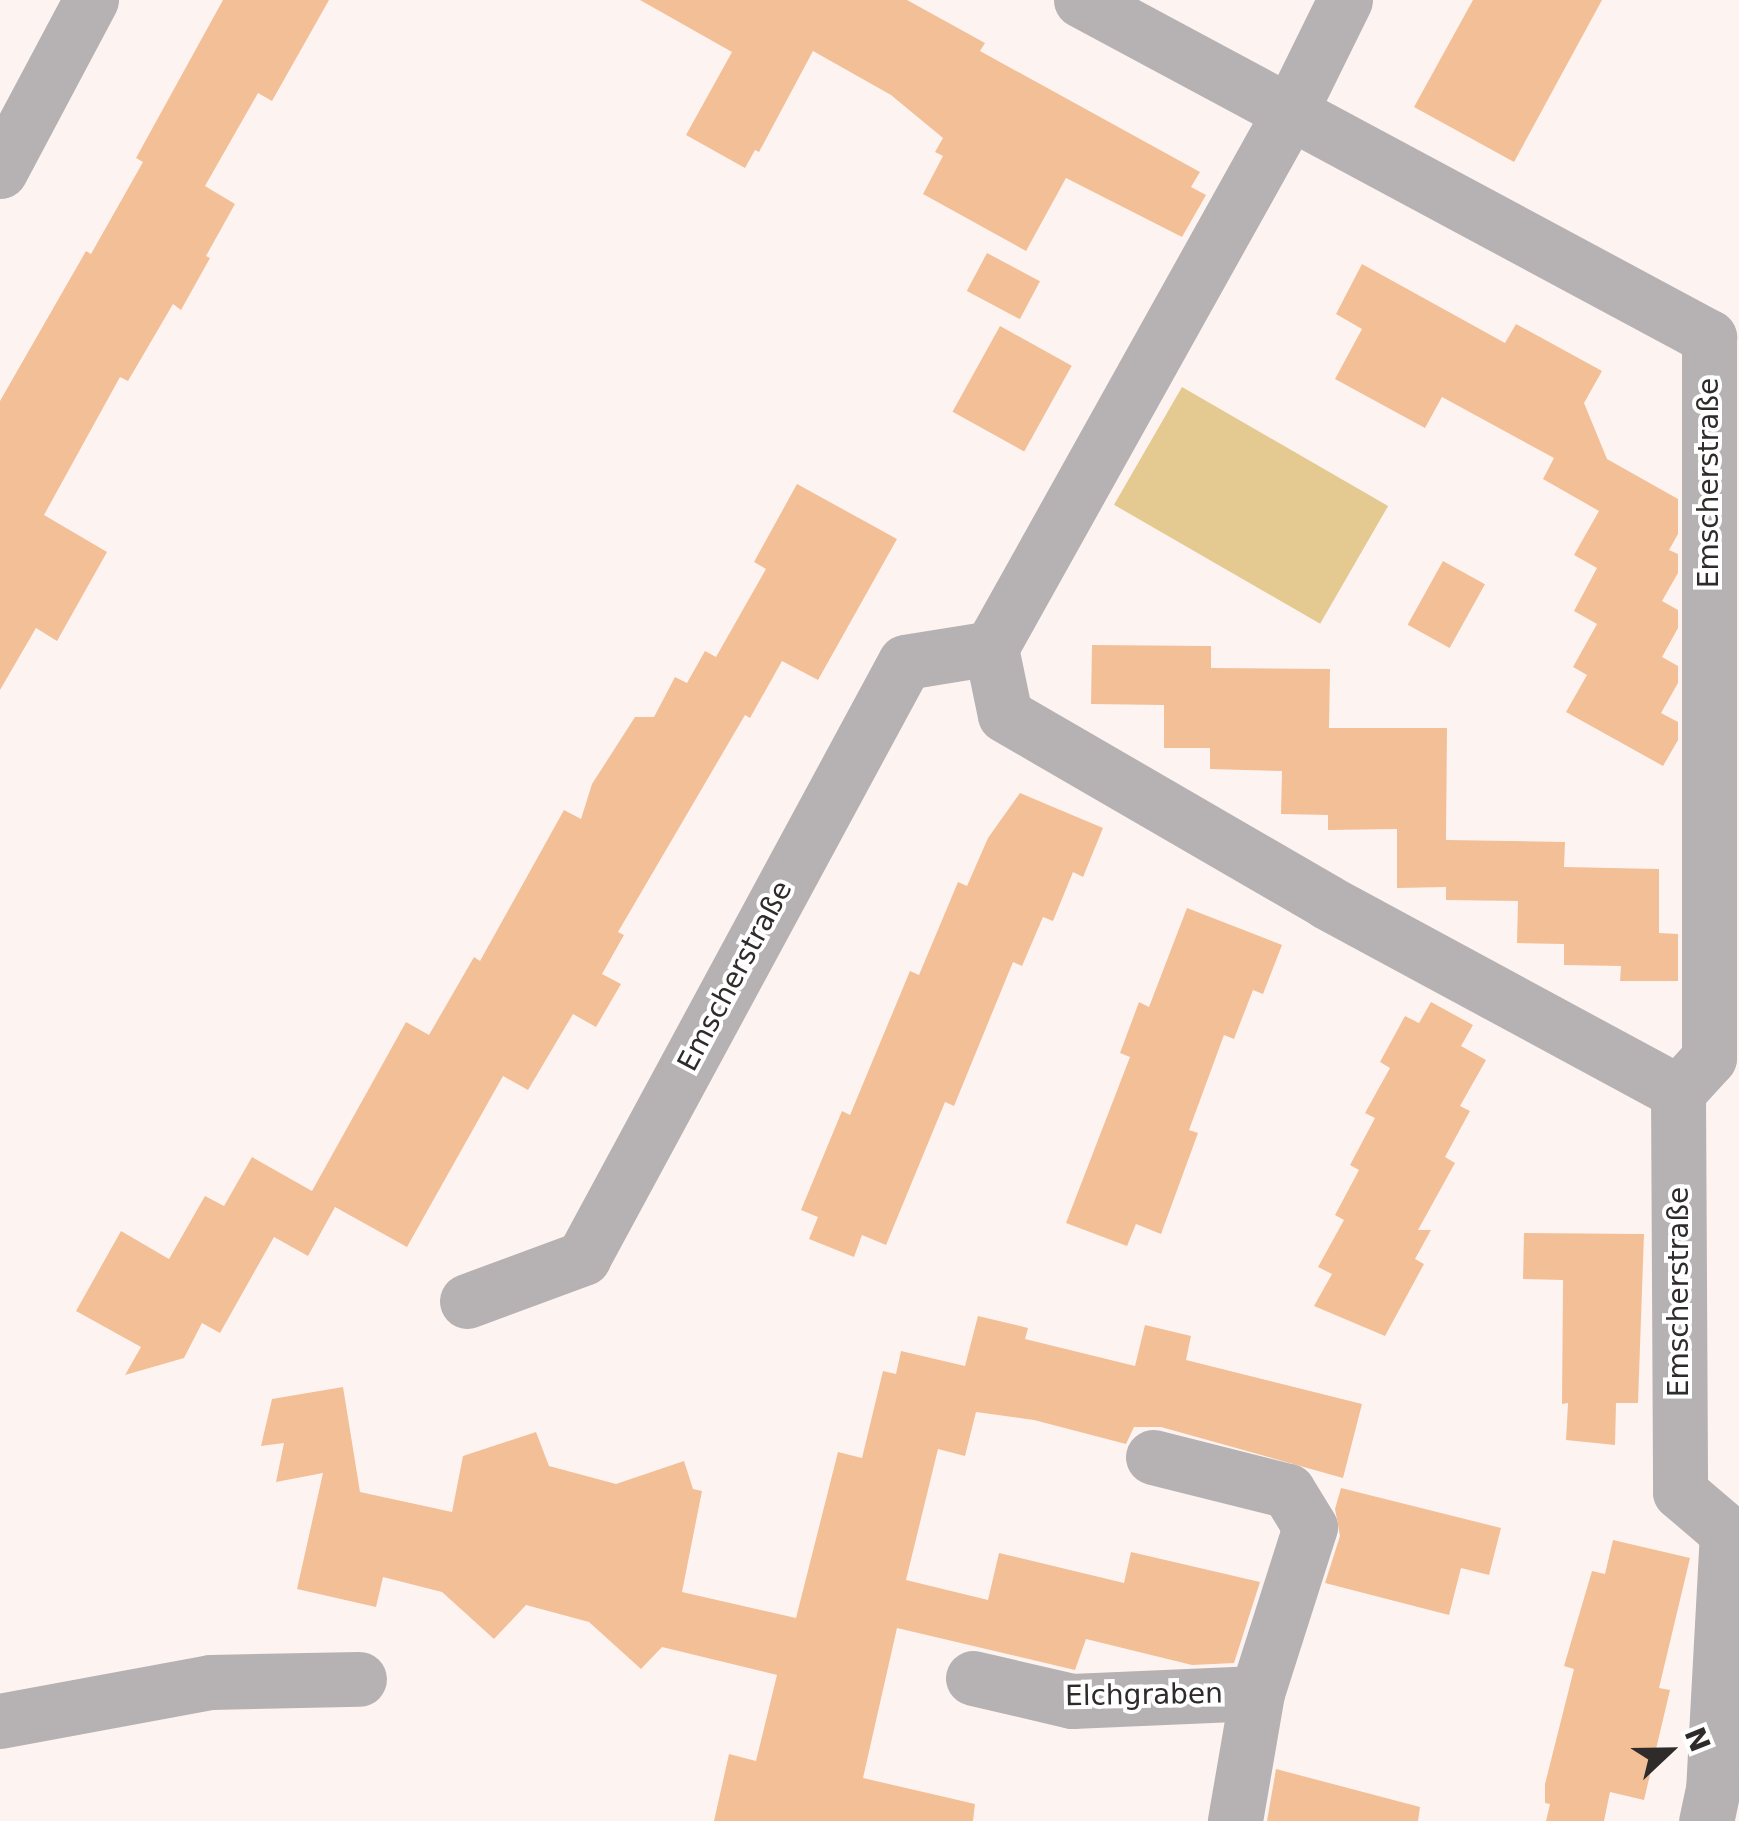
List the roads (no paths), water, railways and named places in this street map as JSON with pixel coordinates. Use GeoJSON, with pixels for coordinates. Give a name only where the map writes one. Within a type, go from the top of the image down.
{"type":"FeatureCollection","features":[{"type":"Feature","properties":{"kind":"street"},"geometry":{"type":"LineString","coordinates":[[0,171],[91,0]]}},
{"type":"Feature","properties":{"kind":"street","name":"Emscherstraße"},"geometry":{"type":"LineString","coordinates":[[1081,0],[1709,337],[1709,1058],[1678,1092],[1680,1492],[1726,1532],[1713,1790],[1706,1821]]}},
{"type":"Feature","properties":{"kind":"street"},"geometry":{"type":"LineString","coordinates":[[1346,0],[1290,112],[991,648],[1005,715],[1326,902],[1678,1092]]}},
{"type":"Feature","properties":{"kind":"street","name":"Emscherstraße"},"geometry":{"type":"LineString","coordinates":[[467,1301],[582,1258],[905,662],[991,648]]}},
{"type":"Feature","properties":{"kind":"street","name":"Elchgraben"},"geometry":{"type":"LineString","coordinates":[[1154,1456],[1288,1491],[1310,1527],[1256,1692],[1235,1821]]}},
{"type":"Feature","properties":{"kind":"street","name":"Elchgraben"},"geometry":{"type":"LineString","coordinates":[[974,1678],[1072,1701],[1256,1692]]}},
{"type":"Feature","properties":{"kind":"street"},"geometry":{"type":"LineString","coordinates":[[0,1722],[210,1682],[360,1679]]}}]}
